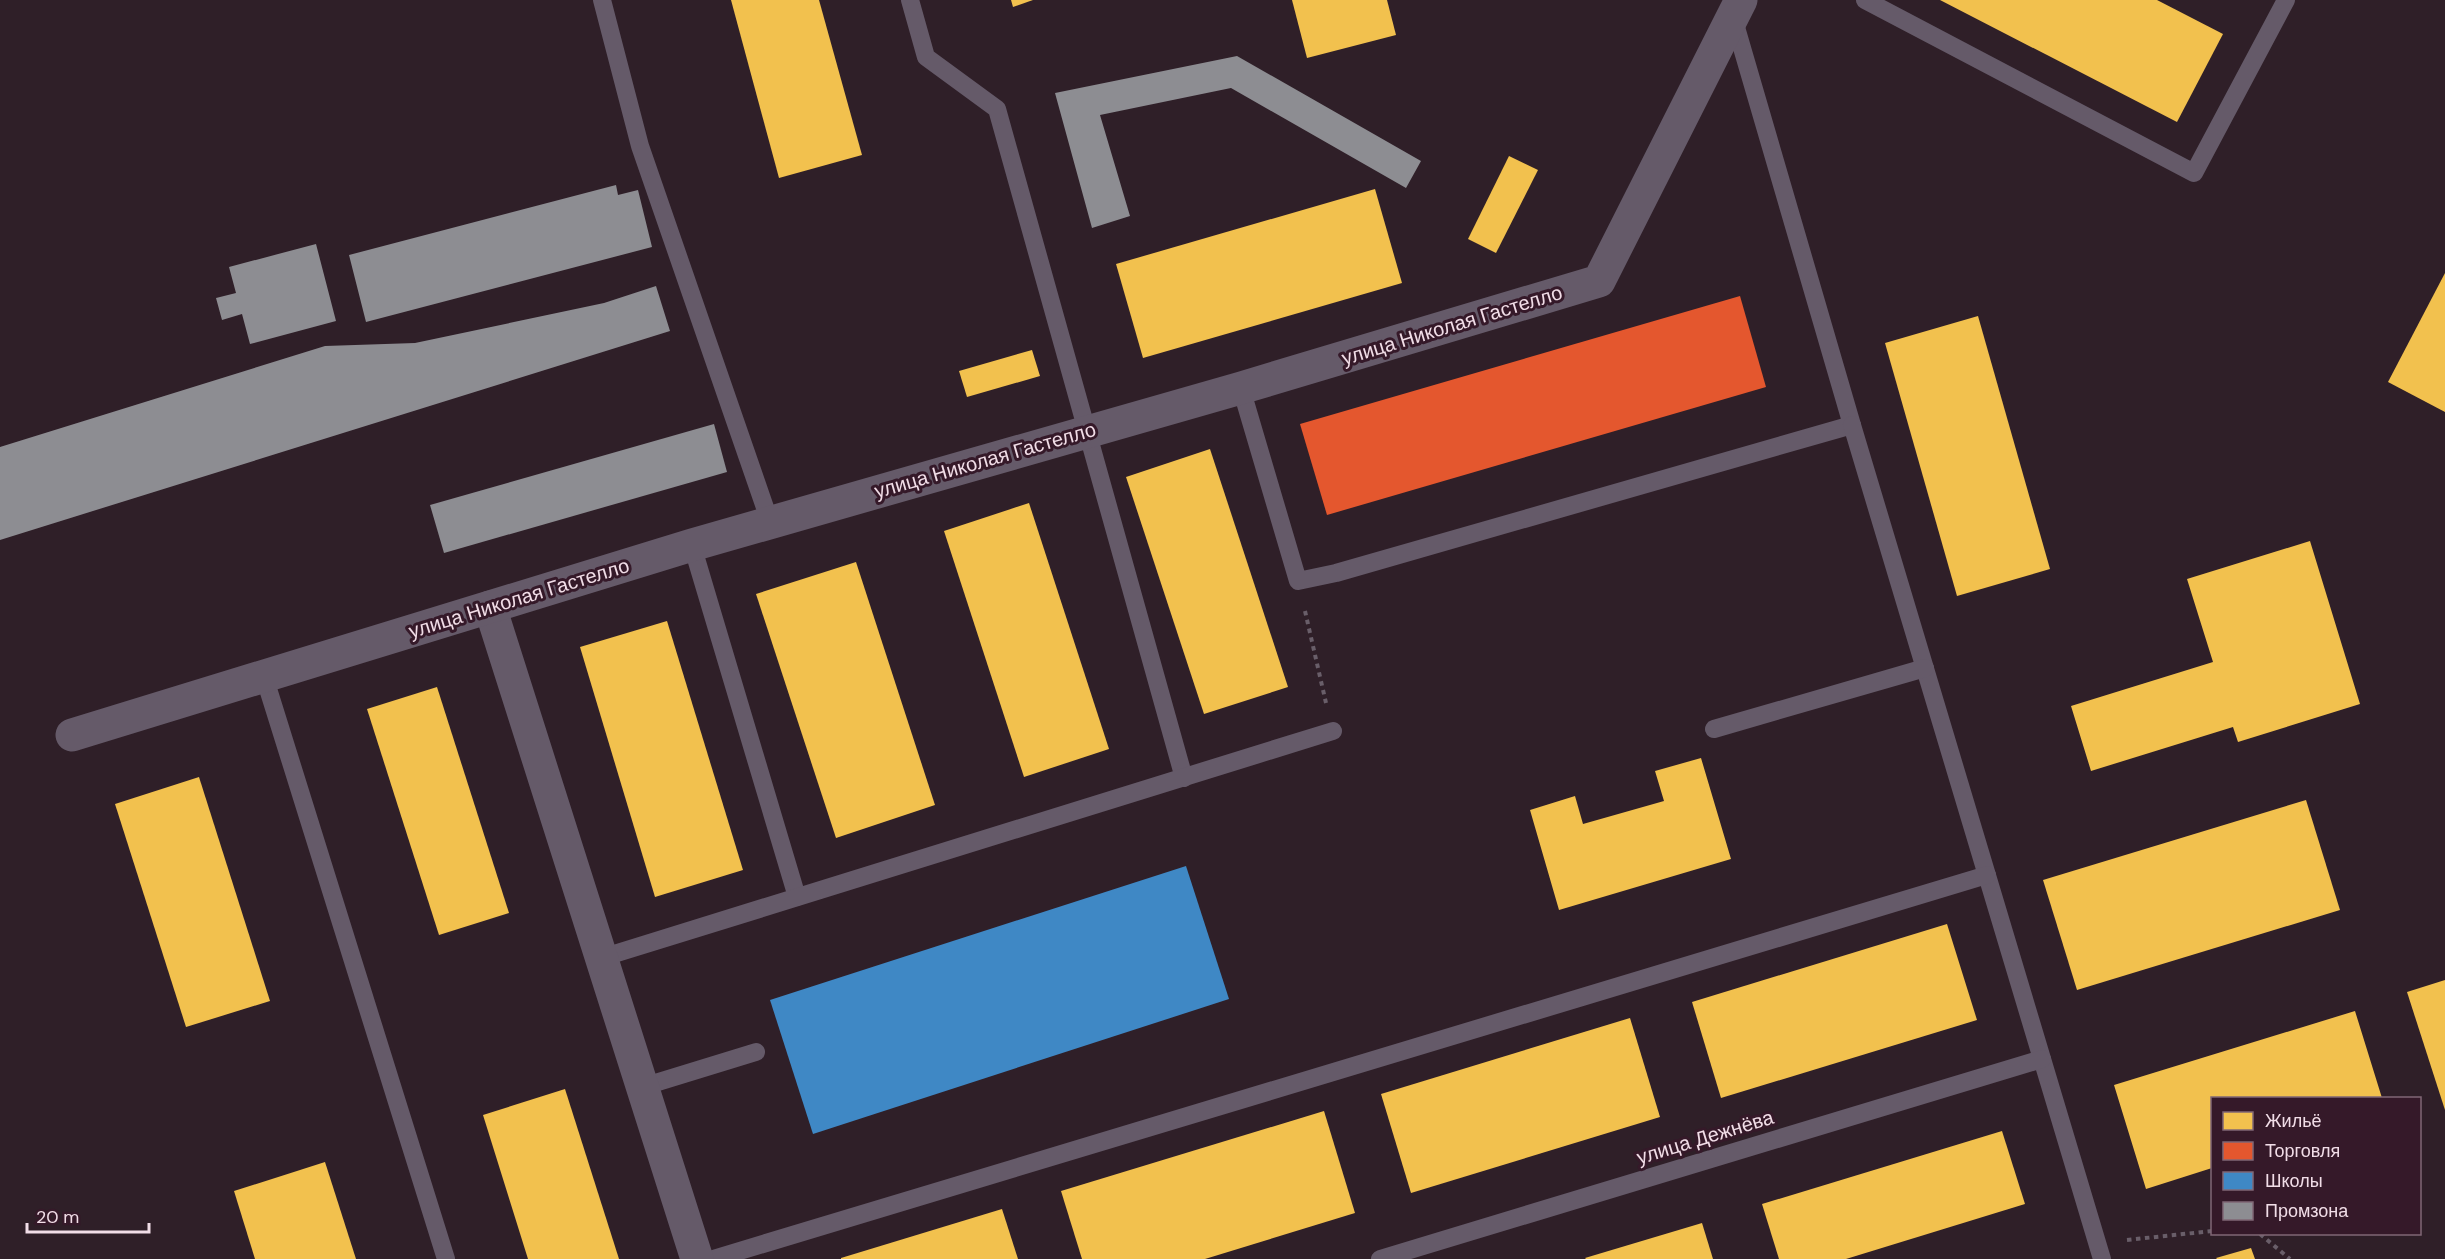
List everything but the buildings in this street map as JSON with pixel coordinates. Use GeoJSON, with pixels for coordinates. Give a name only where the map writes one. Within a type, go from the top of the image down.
{"type":"FeatureCollection","features":[{"type":"Feature","properties":{"kind":"street","name":"улица Николая Гастелло"},"geometry":{"type":"LineString","coordinates":[[72,735],[770,522],[1241,388],[1599,281],[1737,8]]}},
{"type":"Feature","properties":{"kind":"street"},"geometry":{"type":"LineString","coordinates":[[490,607],[697,1259]]}},
{"type":"Feature","properties":{"kind":"lane"},"geometry":{"type":"LineString","coordinates":[[602,0],[640,146],[770,522]]}},
{"type":"Feature","properties":{"kind":"lane"},"geometry":{"type":"LineString","coordinates":[[910,0],[927,57],[996,109],[1184,777]]}},
{"type":"Feature","properties":{"kind":"lane"},"geometry":{"type":"LineString","coordinates":[[1865,0],[2194,173],[2286,0]]}},
{"type":"Feature","properties":{"kind":"lane"},"geometry":{"type":"LineString","coordinates":[[1737,8],[1851,425],[2100,1251]]}},
{"type":"Feature","properties":{"kind":"lane"},"geometry":{"type":"LineString","coordinates":[[1241,388],[1298,581],[1336,573],[1851,425]]}},
{"type":"Feature","properties":{"kind":"lane"},"geometry":{"type":"LineString","coordinates":[[693,545],[797,897]]}},
{"type":"Feature","properties":{"kind":"lane"},"geometry":{"type":"LineString","coordinates":[[1714,729],[1925,668]]}},
{"type":"Feature","properties":{"kind":"lane"},"geometry":{"type":"LineString","coordinates":[[264,676],[446,1259]]}},
{"type":"Feature","properties":{"kind":"lane"},"geometry":{"type":"LineString","coordinates":[[601,958],[1333,731]]}},
{"type":"Feature","properties":{"kind":"lane"},"geometry":{"type":"LineString","coordinates":[[713,1259],[1987,875]]}},
{"type":"Feature","properties":{"kind":"lane"},"geometry":{"type":"LineString","coordinates":[[642,1087],[756,1052]]}},
{"type":"Feature","properties":{"kind":"lane","name":"улица Дежнёва"},"geometry":{"type":"LineString","coordinates":[[1380,1259],[2042,1059]]}},
{"type":"Feature","properties":{"kind":"path"},"geometry":{"type":"LineString","coordinates":[[1298,581],[1333,731]]}},
{"type":"Feature","properties":{"kind":"path"},"geometry":{"type":"LineString","coordinates":[[2100,1251],[2211,1231]]}},
{"type":"Feature","properties":{"kind":"path"},"geometry":{"type":"LineString","coordinates":[[2262,1235],[2290,1259]]}}]}
